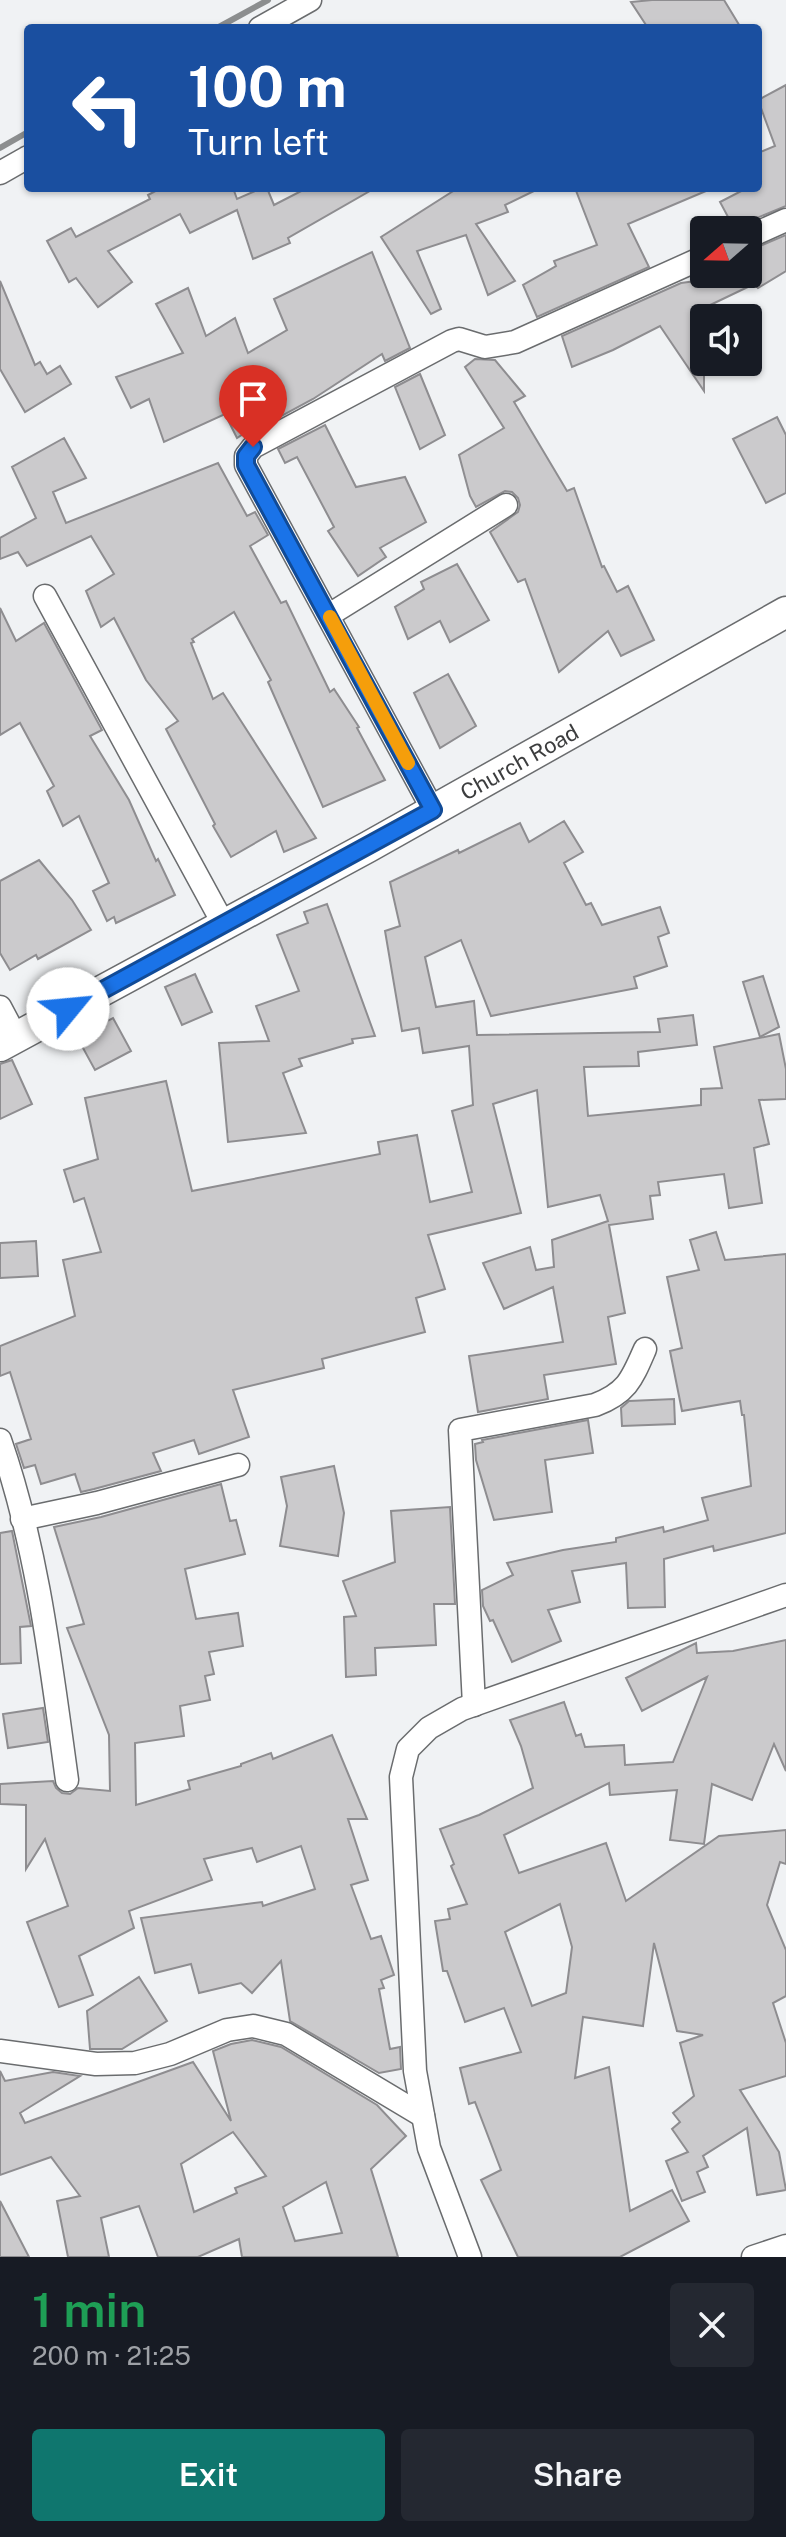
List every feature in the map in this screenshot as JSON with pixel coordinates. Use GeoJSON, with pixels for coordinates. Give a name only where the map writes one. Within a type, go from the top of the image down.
{"type":"FeatureCollection","features":[{"type":"Feature","properties":{"kind":"street"},"geometry":{"type":"LineString","coordinates":[[267,24],[310,0]]}},
{"type":"Feature","properties":{"kind":"street"},"geometry":{"type":"LineString","coordinates":[[0,173],[24,159]]}},
{"type":"Feature","properties":{"kind":"street"},"geometry":{"type":"LineString","coordinates":[[762,231],[786,220]]}},
{"type":"Feature","properties":{"kind":"street"},"geometry":{"type":"LineString","coordinates":[[433,810],[246,465],[246,456],[253,447],[452,341],[459,339],[485,347],[515,342],[690,263]]}},
{"type":"Feature","properties":{"kind":"street"},"geometry":{"type":"LineString","coordinates":[[329,615],[506,505]]}},
{"type":"Feature","properties":{"kind":"street"},"geometry":{"type":"LineString","coordinates":[[45,596],[224,925]]}},
{"type":"Feature","properties":{"kind":"street","name":"Church Road"},"geometry":{"type":"LineString","coordinates":[[8,1042],[433,810],[786,612]]}},
{"type":"Feature","properties":{"kind":"street"},"geometry":{"type":"LineString","coordinates":[[0,1007],[8,1042]]}},
{"type":"Feature","properties":{"kind":"street"},"geometry":{"type":"LineString","coordinates":[[474,1705],[460,1430],[595,1405],[613,1398],[631,1382],[645,1349]]}},
{"type":"Feature","properties":{"kind":"street"},"geometry":{"type":"LineString","coordinates":[[0,1440],[45,1620],[67,1780]]}},
{"type":"Feature","properties":{"kind":"street"},"geometry":{"type":"LineString","coordinates":[[22,1519],[97,1503],[238,1465]]}},
{"type":"Feature","properties":{"kind":"street"},"geometry":{"type":"LineString","coordinates":[[470,2257],[429,2148],[415,2071],[401,1777],[408,1749],[429,1728],[474,1705],[786,1595]]}},
{"type":"Feature","properties":{"kind":"street"},"geometry":{"type":"LineString","coordinates":[[0,2051],[96,2064],[135,2063],[170,2054],[227,2030],[253,2026],[286,2034],[423,2116]]}},
{"type":"Feature","properties":{"kind":"street"},"geometry":{"type":"LineString","coordinates":[[753,2257],[786,2246]]}},
{"type":"Feature","properties":{"kind":"building"},"geometry":{"type":"Polygon","coordinates":[[[724,0],[739,24],[645,24],[631,2],[724,0]]]}},
{"type":"Feature","properties":{"kind":"building"},"geometry":{"type":"Polygon","coordinates":[[[786,85],[786,206],[762,216],[728,216],[720,202],[739,192],[762,192],[762,151],[775,146],[762,111],[762,98],[786,85]]]}},
{"type":"Feature","properties":{"kind":"building"},"geometry":{"type":"Polygon","coordinates":[[[154,192],[234,192],[237,199],[253,192],[269,192],[274,205],[299,192],[368,192],[288,238],[290,243],[253,259],[237,210],[190,233],[180,214],[108,251],[132,282],[98,307],[76,278],[69,282],[47,241],[71,228],[76,237],[150,199],[148,195],[154,192]]]}},
{"type":"Feature","properties":{"kind":"building"},"geometry":{"type":"Polygon","coordinates":[[[452,192],[532,192],[505,205],[508,212],[476,224],[515,281],[488,295],[466,235],[417,251],[441,309],[431,314],[381,237],[452,192]]]}},
{"type":"Feature","properties":{"kind":"building"},"geometry":{"type":"Polygon","coordinates":[[[577,192],[704,192],[628,224],[649,267],[537,317],[523,285],[556,266],[554,261],[597,245],[577,192]]]}},
{"type":"Feature","properties":{"kind":"building"},"geometry":{"type":"Polygon","coordinates":[[[786,235],[786,271],[762,286],[762,245],[786,235]]]}},
{"type":"Feature","properties":{"kind":"building"},"geometry":{"type":"Polygon","coordinates":[[[372,252],[410,348],[385,361],[382,354],[313,399],[265,425],[263,421],[237,438],[225,414],[164,442],[149,399],[131,408],[116,377],[183,353],[156,304],[188,288],[206,336],[235,318],[248,353],[287,330],[274,299],[372,252]]]}},
{"type":"Feature","properties":{"kind":"building"},"geometry":{"type":"Polygon","coordinates":[[[0,281],[35,365],[40,362],[47,374],[60,366],[71,384],[25,412],[0,369],[0,281]]]}},
{"type":"Feature","properties":{"kind":"building"},"geometry":{"type":"Polygon","coordinates":[[[690,282],[690,288],[746,288],[712,304],[690,304],[690,370],[660,326],[572,367],[562,336],[690,282]]]}},
{"type":"Feature","properties":{"kind":"building"},"geometry":{"type":"Polygon","coordinates":[[[475,359],[495,360],[525,396],[514,402],[567,491],[574,488],[602,567],[617,592],[628,586],[654,640],[621,656],[608,631],[559,672],[525,579],[518,582],[490,532],[518,512],[518,498],[512,492],[505,491],[476,507],[470,496],[459,455],[504,428],[465,367],[475,359]]]}},
{"type":"Feature","properties":{"kind":"building"},"geometry":{"type":"Polygon","coordinates":[[[420,374],[445,435],[420,449],[395,387],[420,374]]]}},
{"type":"Feature","properties":{"kind":"building"},"geometry":{"type":"Polygon","coordinates":[[[694,376],[704,376],[704,391],[694,376]]]}},
{"type":"Feature","properties":{"kind":"building"},"geometry":{"type":"Polygon","coordinates":[[[777,417],[786,435],[786,493],[766,503],[733,439],[777,417]]]}},
{"type":"Feature","properties":{"kind":"building"},"geometry":{"type":"Polygon","coordinates":[[[325,425],[356,487],[405,477],[426,522],[380,548],[386,557],[358,576],[328,531],[334,527],[297,457],[285,463],[278,449],[325,425]]]}},
{"type":"Feature","properties":{"kind":"building"},"geometry":{"type":"Polygon","coordinates":[[[64,438],[86,478],[53,492],[66,523],[218,463],[247,516],[255,512],[268,535],[250,546],[281,603],[286,601],[330,692],[334,689],[359,727],[385,780],[323,807],[268,682],[271,680],[234,612],[192,639],[194,642],[191,643],[213,699],[223,693],[316,838],[284,852],[276,831],[231,857],[166,729],[178,721],[146,680],[114,618],[101,627],[86,591],[114,574],[91,536],[27,566],[18,552],[0,559],[0,538],[36,518],[12,467],[64,438]]]}},
{"type":"Feature","properties":{"kind":"building"},"geometry":{"type":"Polygon","coordinates":[[[457,564],[489,620],[450,642],[440,621],[408,639],[395,607],[424,589],[421,582],[457,564]]]}},
{"type":"Feature","properties":{"kind":"building"},"geometry":{"type":"Polygon","coordinates":[[[0,608],[16,641],[44,623],[102,730],[90,736],[129,800],[175,895],[116,923],[114,917],[107,921],[93,891],[109,883],[79,816],[63,826],[47,791],[54,786],[20,723],[0,735],[0,608]]]}},
{"type":"Feature","properties":{"kind":"building"},"geometry":{"type":"Polygon","coordinates":[[[448,674],[476,726],[440,748],[414,693],[448,674]]]}},
{"type":"Feature","properties":{"kind":"building"},"geometry":{"type":"Polygon","coordinates":[[[564,821],[583,852],[564,863],[586,905],[591,903],[602,925],[660,907],[669,933],[658,937],[667,966],[634,977],[637,988],[491,1016],[461,940],[425,957],[436,1007],[474,1001],[477,1035],[660,1032],[658,1019],[693,1015],[697,1045],[638,1052],[639,1066],[584,1067],[588,1116],[701,1105],[701,1089],[722,1088],[714,1047],[779,1034],[786,1069],[786,1099],[759,1100],[769,1144],[754,1148],[762,1203],[729,1208],[724,1174],[658,1182],[660,1195],[650,1196],[653,1219],[609,1225],[625,1313],[608,1317],[616,1364],[544,1375],[548,1399],[478,1412],[469,1356],[563,1342],[553,1287],[504,1309],[483,1263],[530,1247],[536,1270],[554,1267],[552,1240],[608,1221],[600,1195],[548,1207],[537,1090],[493,1104],[521,1213],[428,1235],[445,1289],[416,1298],[425,1332],[322,1359],[324,1368],[233,1390],[249,1437],[199,1454],[194,1440],[153,1453],[161,1471],[81,1492],[75,1474],[41,1484],[35,1465],[24,1468],[16,1444],[31,1439],[10,1372],[0,1376],[0,1346],[75,1316],[63,1260],[101,1252],[84,1198],[74,1202],[64,1170],[98,1159],[85,1098],[166,1081],[192,1191],[380,1154],[378,1142],[417,1135],[430,1202],[472,1192],[452,1111],[473,1105],[469,1046],[423,1053],[419,1028],[402,1031],[385,931],[400,926],[390,882],[520,823],[529,842],[564,821]]]}},
{"type":"Feature","properties":{"kind":"building"},"geometry":{"type":"Polygon","coordinates":[[[39,860],[72,900],[91,930],[38,959],[36,955],[10,970],[0,953],[0,881],[39,860]]]}},
{"type":"Feature","properties":{"kind":"building"},"geometry":{"type":"Polygon","coordinates":[[[327,904],[375,1036],[352,1039],[353,1043],[299,1059],[302,1066],[283,1073],[306,1133],[228,1142],[219,1043],[269,1041],[256,1006],[299,991],[277,935],[308,923],[304,912],[327,904]]]}},
{"type":"Feature","properties":{"kind":"building"},"geometry":{"type":"Polygon","coordinates":[[[195,974],[212,1012],[182,1025],[165,987],[195,974]]]}},
{"type":"Feature","properties":{"kind":"building"},"geometry":{"type":"Polygon","coordinates":[[[763,976],[779,1027],[760,1037],[743,982],[763,976]]]}},
{"type":"Feature","properties":{"kind":"building"},"geometry":{"type":"Polygon","coordinates":[[[113,1018],[131,1051],[95,1070],[77,1037],[113,1018]]]}},
{"type":"Feature","properties":{"kind":"building"},"geometry":{"type":"Polygon","coordinates":[[[12,1060],[32,1104],[0,1119],[0,1064],[12,1060]]]}},
{"type":"Feature","properties":{"kind":"building"},"geometry":{"type":"Polygon","coordinates":[[[716,1232],[725,1260],[786,1254],[786,1533],[714,1551],[713,1546],[664,1559],[665,1607],[628,1608],[626,1563],[572,1571],[580,1602],[548,1610],[561,1641],[512,1662],[493,1620],[490,1621],[483,1606],[482,1590],[513,1575],[507,1563],[616,1542],[616,1538],[663,1527],[664,1532],[708,1520],[702,1498],[751,1486],[740,1401],[682,1411],[670,1351],[682,1348],[667,1277],[699,1270],[690,1240],[716,1232]]]}},
{"type":"Feature","properties":{"kind":"building"},"geometry":{"type":"Polygon","coordinates":[[[36,1241],[38,1276],[0,1278],[0,1243],[36,1241]]]}},
{"type":"Feature","properties":{"kind":"building"},"geometry":{"type":"Polygon","coordinates":[[[674,1399],[675,1424],[622,1426],[621,1408],[629,1401],[674,1399]]]}},
{"type":"Feature","properties":{"kind":"building"},"geometry":{"type":"Polygon","coordinates":[[[588,1420],[593,1453],[545,1460],[552,1512],[494,1520],[476,1460],[475,1444],[482,1440],[588,1420]]]}},
{"type":"Feature","properties":{"kind":"building"},"geometry":{"type":"Polygon","coordinates":[[[334,1466],[344,1513],[338,1556],[280,1546],[287,1506],[281,1477],[334,1466]]]}},
{"type":"Feature","properties":{"kind":"building"},"geometry":{"type":"Polygon","coordinates":[[[221,1484],[230,1521],[236,1520],[245,1554],[185,1569],[196,1619],[238,1613],[243,1646],[209,1652],[214,1674],[205,1676],[210,1700],[180,1706],[184,1736],[135,1743],[136,1805],[190,1789],[188,1781],[241,1766],[271,1753],[273,1759],[332,1735],[367,1819],[348,1819],[368,1880],[351,1885],[371,1939],[381,1936],[394,1975],[381,1980],[384,1988],[379,1989],[390,2049],[400,2047],[401,2069],[379,2073],[290,2021],[281,1961],[252,1993],[241,1983],[199,1993],[191,1964],[155,1973],[141,1918],[262,1902],[263,1906],[315,1889],[301,1846],[257,1862],[252,1848],[204,1859],[212,1880],[129,1911],[134,1928],[79,1956],[93,1995],[59,2007],[27,1922],[68,1906],[45,1839],[26,1869],[26,1805],[0,1804],[0,1784],[53,1781],[62,1793],[70,1794],[78,1788],[110,1791],[109,1735],[67,1628],[84,1624],[54,1527],[221,1484]]]}},
{"type":"Feature","properties":{"kind":"building"},"geometry":{"type":"Polygon","coordinates":[[[450,1507],[455,1604],[434,1604],[436,1645],[375,1648],[376,1675],[346,1677],[344,1617],[356,1616],[343,1581],[395,1562],[391,1511],[450,1507]]]}},
{"type":"Feature","properties":{"kind":"building"},"geometry":{"type":"Polygon","coordinates":[[[12,1531],[31,1626],[20,1627],[21,1663],[0,1664],[0,1533],[12,1531]]]}},
{"type":"Feature","properties":{"kind":"building"},"geometry":{"type":"Polygon","coordinates":[[[786,1640],[786,1771],[774,1744],[752,1800],[712,1784],[704,1844],[670,1840],[677,1790],[610,1795],[609,1783],[504,1835],[519,1873],[606,1843],[626,1901],[719,1836],[786,1830],[786,1864],[780,1862],[767,1905],[786,1950],[786,1996],[773,2003],[786,2043],[786,2076],[740,2090],[779,2152],[786,2190],[757,2195],[747,2128],[703,2156],[708,2167],[697,2172],[705,2192],[682,2201],[666,2161],[688,2152],[672,2129],[680,2122],[673,2113],[694,2096],[680,2043],[703,2035],[677,2031],[654,1943],[643,2026],[583,2017],[575,2078],[609,2067],[630,2211],[672,2190],[689,2221],[620,2257],[518,2257],[481,2180],[501,2170],[475,2102],[469,2104],[460,2068],[521,2052],[504,2008],[465,2022],[447,1971],[443,1971],[435,1921],[450,1919],[448,1909],[467,1904],[440,1829],[479,1815],[533,1788],[510,1720],[564,1702],[576,1736],[581,1734],[585,1747],[624,1745],[625,1765],[673,1762],[707,1677],[642,1711],[626,1678],[696,1643],[697,1653],[733,1651],[786,1640]],[[560,1904],[505,1932],[532,2006],[566,1993],[572,1947],[560,1904]]]}},
{"type":"Feature","properties":{"kind":"building"},"geometry":{"type":"Polygon","coordinates":[[[43,1708],[48,1742],[8,1748],[3,1714],[43,1708]]]}},
{"type":"Feature","properties":{"kind":"building"},"geometry":{"type":"Polygon","coordinates":[[[139,1977],[167,2021],[122,2049],[90,2049],[87,2011],[139,1977]]]}},
{"type":"Feature","properties":{"kind":"building"},"geometry":{"type":"Polygon","coordinates":[[[252,2040],[281,2047],[377,2105],[406,2136],[371,2169],[398,2257],[242,2257],[239,2239],[198,2257],[158,2257],[139,2206],[101,2218],[109,2257],[68,2257],[57,2201],[80,2196],[51,2157],[0,2175],[0,2071],[5,2081],[53,2072],[80,2076],[20,2113],[25,2123],[193,2062],[231,2121],[213,2051],[252,2040]],[[233,2132],[181,2164],[194,2212],[237,2193],[235,2188],[266,2176],[233,2132]],[[326,2182],[283,2207],[295,2241],[342,2233],[326,2182]]]}},
{"type":"Feature","properties":{"kind":"building"},"geometry":{"type":"Polygon","coordinates":[[[0,2201],[29,2257],[0,2257],[0,2201]]]}},
{"type":"Feature","properties":{"kind":"railway"},"geometry":{"type":"LineString","coordinates":[[224,24],[268,0]]}},
{"type":"Feature","properties":{"kind":"railway"},"geometry":{"type":"LineString","coordinates":[[0,148],[24,134]]}},
{"type":"Feature","properties":{"kind":"slow traffic"},"geometry":{"type":"LineString","coordinates":[[330,617],[408,763]]}},
{"type":"Feature","properties":{"kind":"route"},"geometry":{"type":"LineString","coordinates":[[68,1009],[433,810],[246,465],[246,456],[253,447]]}}]}
